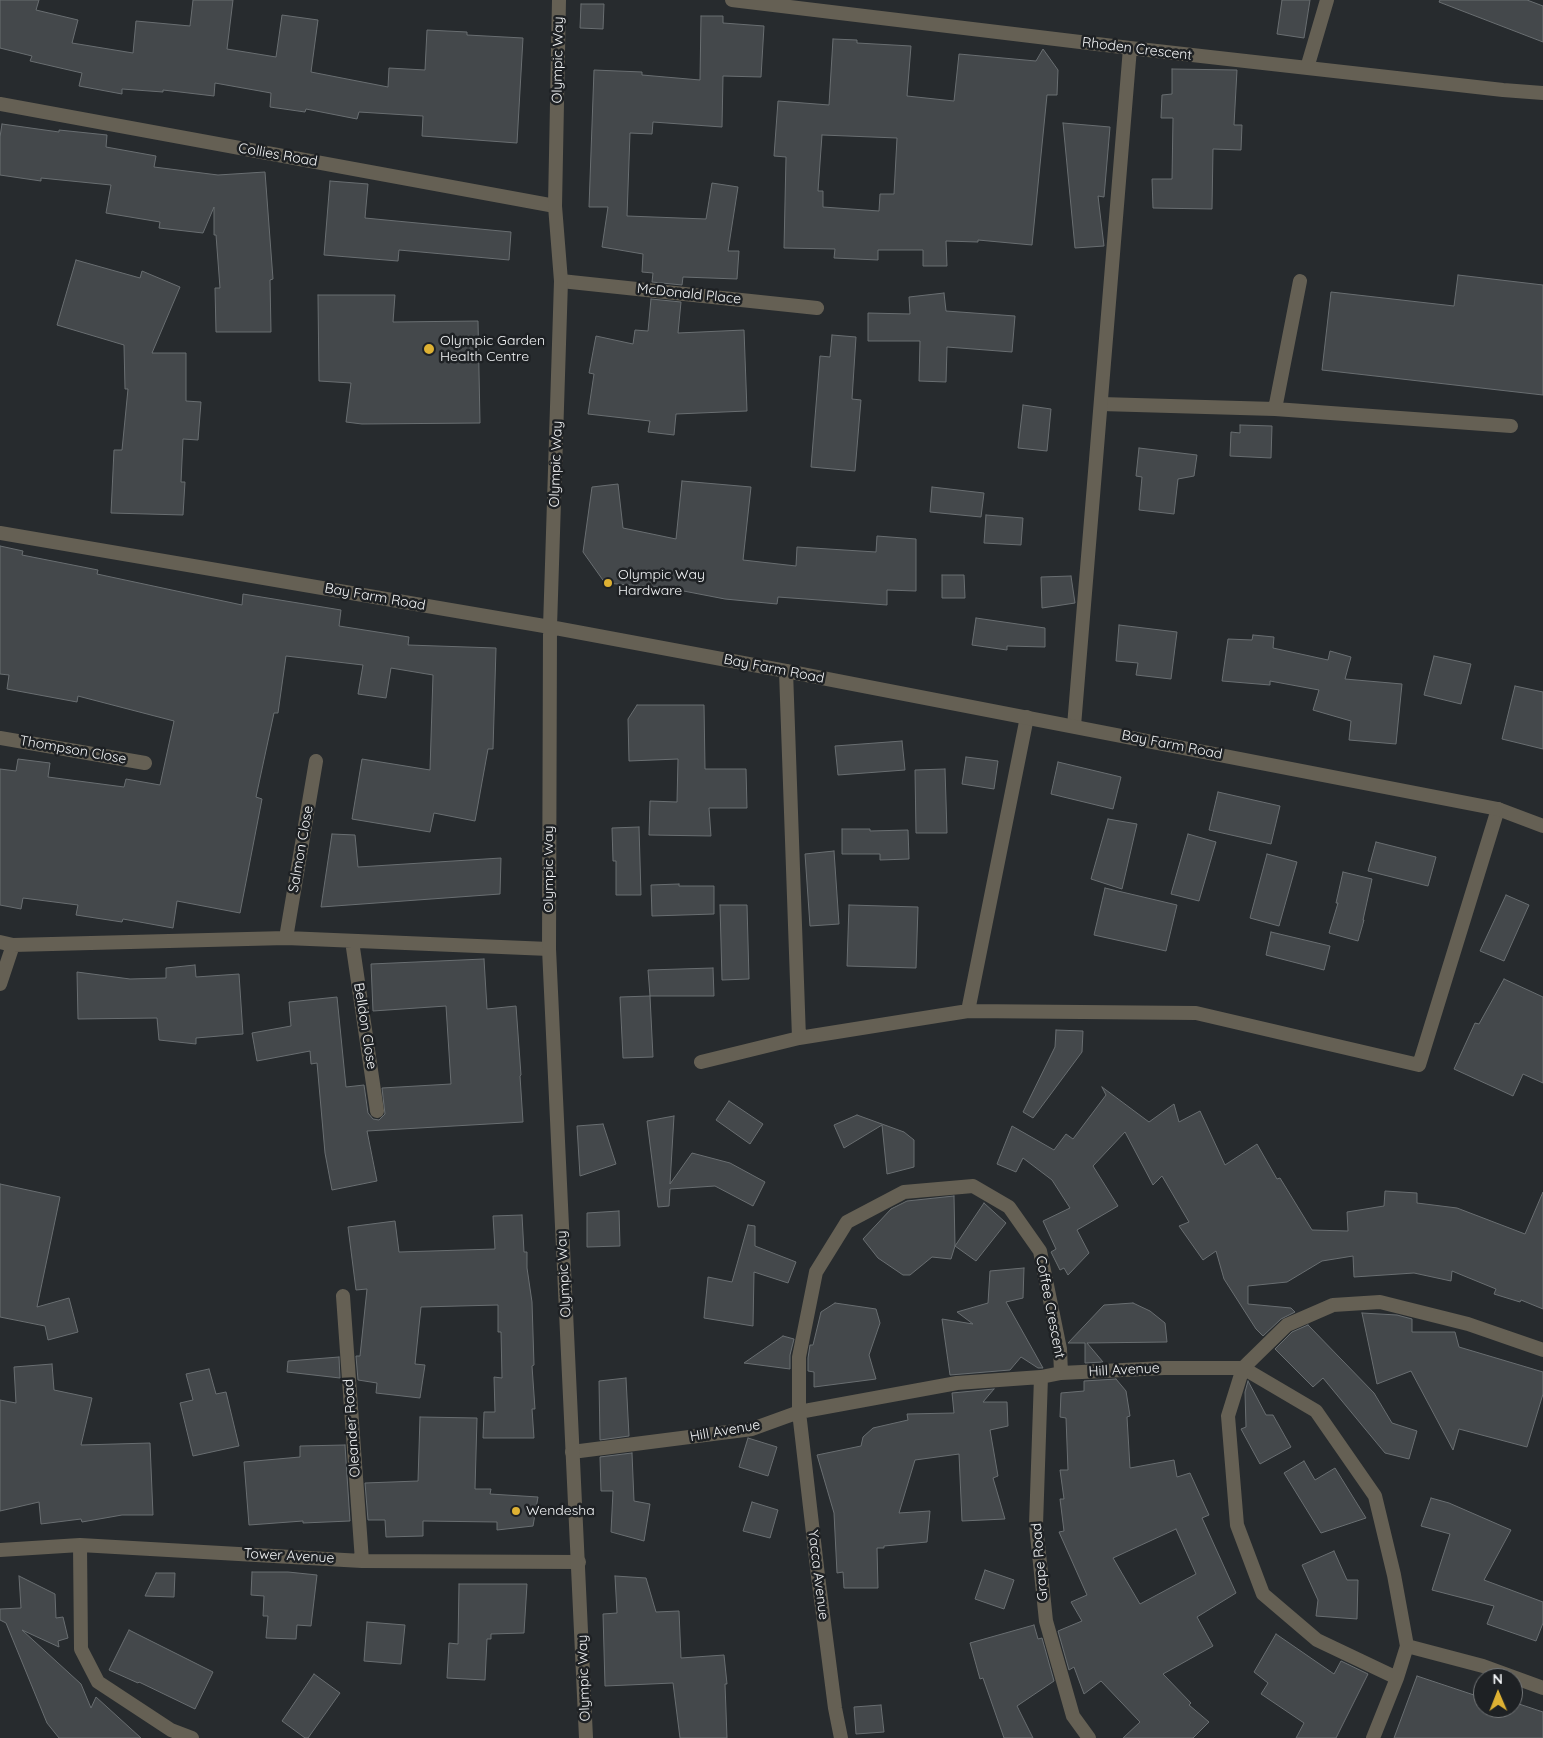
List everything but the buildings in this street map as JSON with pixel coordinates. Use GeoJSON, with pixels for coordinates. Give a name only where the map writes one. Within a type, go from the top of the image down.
{"type":"FeatureCollection","features":[{"type":"Feature","properties":{"kind":"street","name":"Olympic Way"},"geometry":{"type":"LineString","coordinates":[[559,0],[555,206],[562,281],[550,627],[549,949],[586,1738]]}},
{"type":"Feature","properties":{"kind":"street","name":"Rhoden Crescent"},"geometry":{"type":"LineString","coordinates":[[732,0],[1130,48],[1543,93]]}},
{"type":"Feature","properties":{"kind":"street"},"geometry":{"type":"LineString","coordinates":[[1308,68],[1327,0]]}},
{"type":"Feature","properties":{"kind":"street"},"geometry":{"type":"LineString","coordinates":[[1074,726],[1130,48]]}},
{"type":"Feature","properties":{"kind":"street","name":"Collies Road"},"geometry":{"type":"LineString","coordinates":[[0,104],[555,206]]}},
{"type":"Feature","properties":{"kind":"street","name":"McDonald Place"},"geometry":{"type":"LineString","coordinates":[[562,281],[817,308]]}},
{"type":"Feature","properties":{"kind":"street"},"geometry":{"type":"LineString","coordinates":[[1275,409],[1300,281]]}},
{"type":"Feature","properties":{"kind":"street"},"geometry":{"type":"LineString","coordinates":[[1101,404],[1275,409],[1511,426]]}},
{"type":"Feature","properties":{"kind":"street","name":"Bay Farm Road"},"geometry":{"type":"LineString","coordinates":[[0,533],[550,627],[786,671],[1498,809],[1543,826]]}},
{"type":"Feature","properties":{"kind":"street"},"geometry":{"type":"LineString","coordinates":[[786,671],[799,1038]]}},
{"type":"Feature","properties":{"kind":"street"},"geometry":{"type":"LineString","coordinates":[[968,1011],[1027,717]]}},
{"type":"Feature","properties":{"kind":"street","name":"Thompson Close"},"geometry":{"type":"LineString","coordinates":[[0,738],[145,763]]}},
{"type":"Feature","properties":{"kind":"street","name":"Salmon Close"},"geometry":{"type":"LineString","coordinates":[[286,938],[316,760]]}},
{"type":"Feature","properties":{"kind":"street"},"geometry":{"type":"LineString","coordinates":[[700,1062],[799,1038],[968,1011],[1196,1013],[1419,1065],[1498,809]]}},
{"type":"Feature","properties":{"kind":"street"},"geometry":{"type":"LineString","coordinates":[[0,984],[7,944],[286,938],[549,949]]}},
{"type":"Feature","properties":{"kind":"street","name":"Belldon Close"},"geometry":{"type":"LineString","coordinates":[[352,941],[377,1111]]}},
{"type":"Feature","properties":{"kind":"street","name":"Coffee Crescent"},"geometry":{"type":"LineString","coordinates":[[799,1412],[799,1357],[816,1272],[847,1222],[904,1192],[973,1186],[1009,1207],[1040,1251],[1060,1349],[1061,1373]]}},
{"type":"Feature","properties":{"kind":"street","name":"Oleander Road"},"geometry":{"type":"LineString","coordinates":[[343,1296],[362,1561]]}},
{"type":"Feature","properties":{"kind":"street"},"geometry":{"type":"LineString","coordinates":[[1396,1678],[1317,1640],[1263,1594],[1237,1525],[1228,1416],[1243,1368],[1287,1325],[1333,1304],[1380,1302],[1468,1324],[1543,1350]]}},
{"type":"Feature","properties":{"kind":"street","name":"Hill Avenue"},"geometry":{"type":"LineString","coordinates":[[572,1452],[752,1429],[799,1412],[957,1383],[1041,1377],[1061,1373],[1164,1368],[1243,1368]]}},
{"type":"Feature","properties":{"kind":"street"},"geometry":{"type":"LineString","coordinates":[[1243,1368],[1316,1411],[1375,1496],[1394,1575],[1407,1646],[1372,1738]]}},
{"type":"Feature","properties":{"kind":"street","name":"Grape Road"},"geometry":{"type":"LineString","coordinates":[[1041,1377],[1036,1525],[1046,1621],[1073,1716],[1089,1738]]}},
{"type":"Feature","properties":{"kind":"street","name":"Yacca Avenue"},"geometry":{"type":"LineString","coordinates":[[799,1412],[835,1708],[841,1738]]}},
{"type":"Feature","properties":{"kind":"street"},"geometry":{"type":"LineString","coordinates":[[80,1544],[81,1649],[98,1682],[171,1730],[192,1738]]}},
{"type":"Feature","properties":{"kind":"street","name":"Tower Avenue"},"geometry":{"type":"LineString","coordinates":[[0,1550],[80,1544],[362,1561],[579,1562]]}},
{"type":"Feature","properties":{"kind":"street"},"geometry":{"type":"LineString","coordinates":[[1407,1646],[1542,1684]]}},
{"type":"Feature","properties":{"kind":"place","name":"Olympic Garden Health Centre"},"geometry":{"type":"Point","coordinates":[429,349]}},
{"type":"Feature","properties":{"kind":"place","name":"Olympic Way Hardware"},"geometry":{"type":"Point","coordinates":[608,583]}},
{"type":"Feature","properties":{"kind":"place","name":"Wendesha"},"geometry":{"type":"Point","coordinates":[516,1511]}}]}
